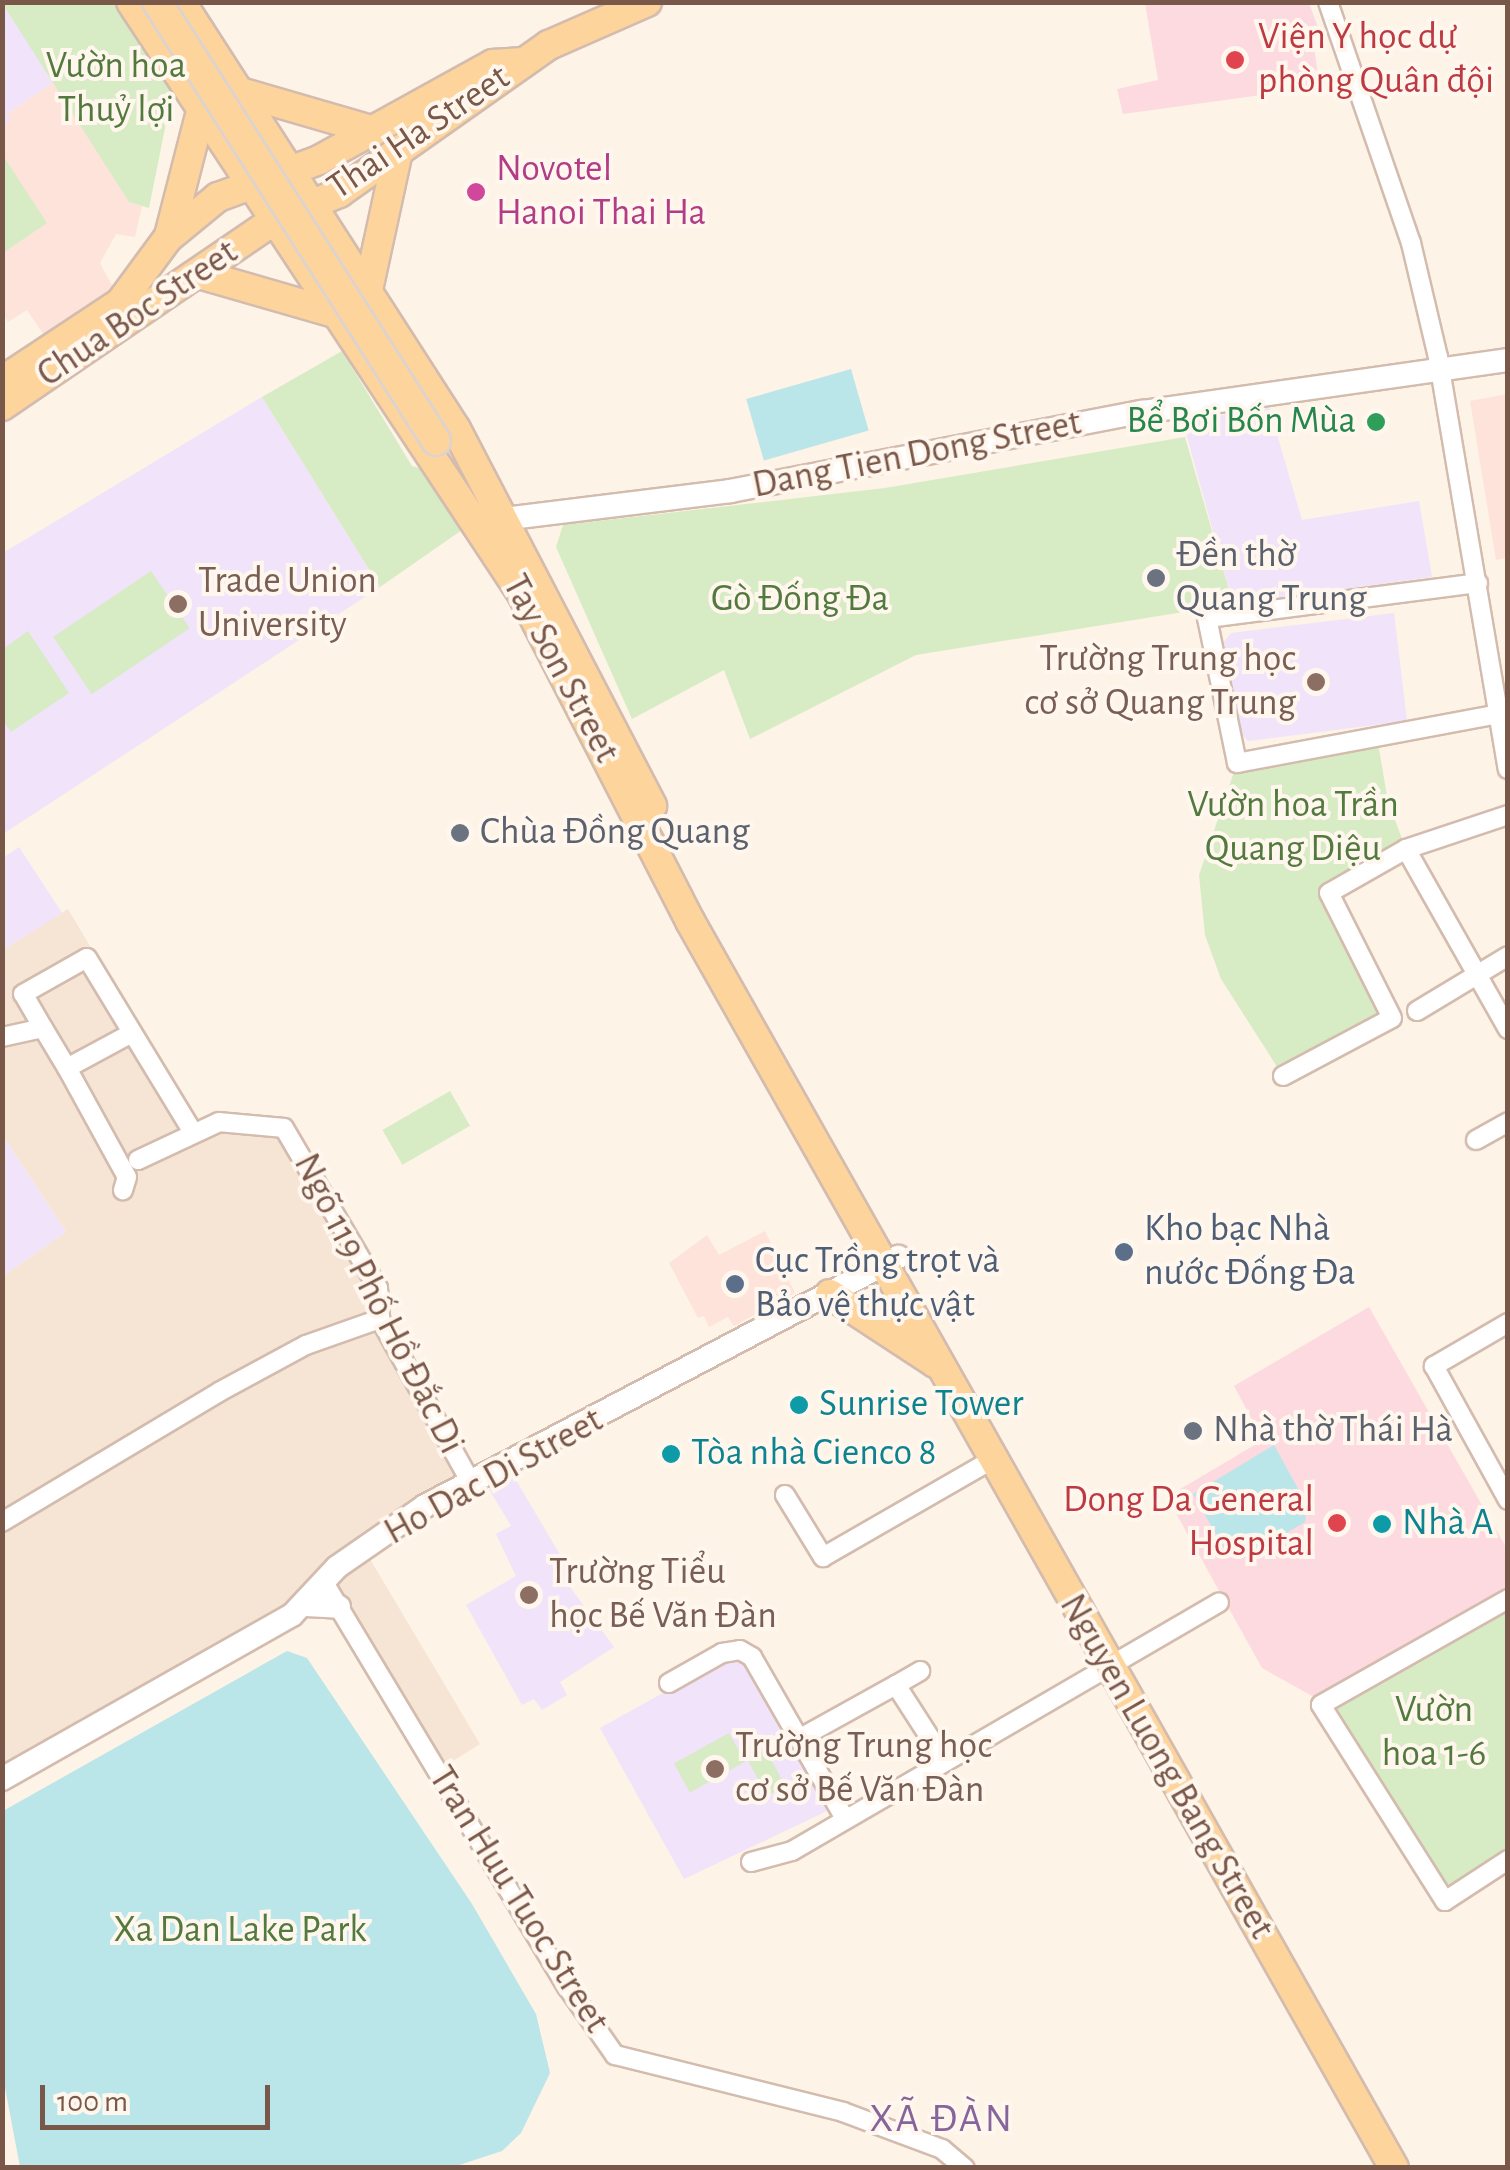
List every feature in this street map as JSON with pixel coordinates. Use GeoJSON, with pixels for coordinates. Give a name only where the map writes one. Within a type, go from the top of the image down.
{"type":"FeatureCollection","features":[{"type":"Feature","properties":{"kind":"main road","name":"Tay Son Street"},"geometry":{"type":"LineString","coordinates":[[131,2],[407,427],[463,477],[503,520],[690,920],[952,1369]]}},
{"type":"Feature","properties":{"kind":"main road","name":"Thai Ha Street"},"geometry":{"type":"LineString","coordinates":[[274,222],[314,203],[507,80],[523,62],[583,28],[647,2]]}},
{"type":"Feature","properties":{"kind":"main road","name":"Tay Son Street"},"geometry":{"type":"LineString","coordinates":[[178,3],[314,203],[456,429],[463,477],[581,682]]}},
{"type":"Feature","properties":{"kind":"main road"},"geometry":{"type":"LineString","coordinates":[[178,3],[436,441],[463,477]]}},
{"type":"Feature","properties":{"kind":"main road","name":"Thai Ha Street"},"geometry":{"type":"LineString","coordinates":[[248,186],[374,131],[493,64],[523,62]]}},
{"type":"Feature","properties":{"kind":"main road"},"geometry":{"type":"LineString","coordinates":[[218,140],[248,132],[247,103],[374,131]]}},
{"type":"Feature","properties":{"kind":"main road"},"geometry":{"type":"LineString","coordinates":[[168,238],[201,111]]}},
{"type":"Feature","properties":{"kind":"main road"},"geometry":{"type":"LineString","coordinates":[[368,290],[398,150]]}},
{"type":"Feature","properties":{"kind":"main road","name":"Chua Boc Street"},"geometry":{"type":"LineString","coordinates":[[2,382],[120,304],[168,238],[218,198],[248,186]]}},
{"type":"Feature","properties":{"kind":"main road","name":"Chua Boc Street"},"geometry":{"type":"LineString","coordinates":[[2,406],[274,222]]}},
{"type":"Feature","properties":{"kind":"main road"},"geometry":{"type":"LineString","coordinates":[[308,274],[322,254],[350,260]]}},
{"type":"Feature","properties":{"kind":"main road"},"geometry":{"type":"LineString","coordinates":[[199,274],[334,313]]}},
{"type":"Feature","properties":{"kind":"main road"},"geometry":{"type":"LineString","coordinates":[[830,1294],[952,1369]]}},
{"type":"Feature","properties":{"kind":"main road","name":"Nguyen Luong Bang Street"},"geometry":{"type":"LineString","coordinates":[[952,1369],[992,1460],[1116,1661]]}},
{"type":"Feature","properties":{"kind":"main road","name":"Nguyen Luong Bang Street"},"geometry":{"type":"LineString","coordinates":[[952,1369],[1399,2160]]}},
{"type":"Feature","properties":{"kind":"street"},"geometry":{"type":"LineString","coordinates":[[1328,2],[1411,243],[1442,373],[1508,769]]}},
{"type":"Feature","properties":{"kind":"street","name":"Dang Tien Dong Street"},"geometry":{"type":"LineString","coordinates":[[503,520],[730,491],[1142,412],[1442,373],[1508,360]]}},
{"type":"Feature","properties":{"kind":"street"},"geometry":{"type":"LineString","coordinates":[[1478,583],[1208,618],[1237,763],[1499,714]]}},
{"type":"Feature","properties":{"kind":"street"},"geometry":{"type":"LineString","coordinates":[[1283,1076],[1392,1018],[1329,893],[1406,849],[1508,815]]}},
{"type":"Feature","properties":{"kind":"street"},"geometry":{"type":"LineString","coordinates":[[1406,849],[1508,1030]]}},
{"type":"Feature","properties":{"kind":"street"},"geometry":{"type":"LineString","coordinates":[[1417,1011],[1508,956]]}},
{"type":"Feature","properties":{"kind":"street"},"geometry":{"type":"LineString","coordinates":[[123,1190],[127,1177],[108,1159],[68,1068],[23,994],[87,958],[193,1132],[138,1160]]}},
{"type":"Feature","properties":{"kind":"street"},"geometry":{"type":"LineString","coordinates":[[2,1036],[43,1028]]}},
{"type":"Feature","properties":{"kind":"street"},"geometry":{"type":"LineString","coordinates":[[68,1068],[132,1033]]}},
{"type":"Feature","properties":{"kind":"street","name":"Ngõ 119 Phố Hồ Đắc Di"},"geometry":{"type":"LineString","coordinates":[[193,1132],[219,1122],[284,1128],[378,1288],[380,1318],[470,1481]]}},
{"type":"Feature","properties":{"kind":"street"},"geometry":{"type":"LineString","coordinates":[[1476,1140],[1508,1122]]}},
{"type":"Feature","properties":{"kind":"street","name":"Ho Dac Di Street"},"geometry":{"type":"LineString","coordinates":[[2,1780],[306,1605],[323,1582],[470,1481],[891,1262]]}},
{"type":"Feature","properties":{"kind":"street"},"geometry":{"type":"LineString","coordinates":[[2,1522],[219,1392],[306,1346],[380,1318]]}},
{"type":"Feature","properties":{"kind":"street"},"geometry":{"type":"LineString","coordinates":[[1508,1324],[1434,1366],[1500,1470],[1508,1500]]}},
{"type":"Feature","properties":{"kind":"street"},"geometry":{"type":"LineString","coordinates":[[785,1495],[823,1557],[992,1460]]}},
{"type":"Feature","properties":{"kind":"street","name":"Tran Huu Tuoc Street"},"geometry":{"type":"LineString","coordinates":[[323,1582],[568,1988],[614,2055],[843,2112],[942,2148],[965,2168]]}},
{"type":"Feature","properties":{"kind":"street"},"geometry":{"type":"LineString","coordinates":[[1508,1599],[1321,1705],[1445,1901],[1508,1860]]}},
{"type":"Feature","properties":{"kind":"street"},"geometry":{"type":"LineString","coordinates":[[750,1862],[792,1851],[943,1758],[1220,1602]]}},
{"type":"Feature","properties":{"kind":"street"},"geometry":{"type":"LineString","coordinates":[[306,1605],[339,1608]]}},
{"type":"Feature","properties":{"kind":"street"},"geometry":{"type":"LineString","coordinates":[[669,1684],[722,1653],[740,1650],[752,1657],[802,1737],[844,1817]]}},
{"type":"Feature","properties":{"kind":"street"},"geometry":{"type":"LineString","coordinates":[[802,1737],[920,1671]]}},
{"type":"Feature","properties":{"kind":"street"},"geometry":{"type":"LineString","coordinates":[[896,1684],[943,1758]]}},
{"type":"Feature","properties":{"kind":"shaded area","name":"Viện Y học dự phòng Quân đội"},"geometry":{"type":"Polygon","coordinates":[[[1145,3],[1309,3],[1322,38],[1313,41],[1320,87],[1123,114],[1117,89],[1158,80],[1145,3]]]}},
{"type":"Feature","properties":{"kind":"shaded area"},"geometry":{"type":"Polygon","coordinates":[[[3,5],[55,81],[7,114],[10,121],[3,126],[3,5]]]}},
{"type":"Feature","properties":{"kind":"shaded area"},"geometry":{"type":"Polygon","coordinates":[[[55,81],[129,202],[142,206],[135,237],[116,234],[100,263],[114,289],[46,338],[27,310],[8,322],[3,314],[3,126],[10,121],[6,115],[55,81]]]}},
{"type":"Feature","properties":{"kind":"shaded area"},"geometry":{"type":"Polygon","coordinates":[[[1507,394],[1507,558],[1496,560],[1470,401],[1507,394]]]}},
{"type":"Feature","properties":{"kind":"shaded area","name":"Trade Union University"},"geometry":{"type":"Polygon","coordinates":[[[262,397],[380,587],[3,834],[3,553],[262,397]]]}},
{"type":"Feature","properties":{"kind":"shaded area"},"geometry":{"type":"Polygon","coordinates":[[[1269,407],[1302,520],[1419,501],[1432,577],[1233,604],[1183,422],[1269,407]]]}},
{"type":"Feature","properties":{"kind":"shaded area","name":"Trường Trung học cơ sở Quang Trung"},"geometry":{"type":"Polygon","coordinates":[[[1394,613],[1407,721],[1248,741],[1236,728],[1224,642],[1231,633],[1394,613]]]}},
{"type":"Feature","properties":{"kind":"shaded area"},"geometry":{"type":"Polygon","coordinates":[[[19,847],[62,913],[3,950],[3,858],[19,847]]]}},
{"type":"Feature","properties":{"kind":"shaded area"},"geometry":{"type":"Polygon","coordinates":[[[68,909],[202,1134],[220,1128],[282,1132],[375,1289],[464,1479],[361,1544],[480,1744],[445,1766],[325,1569],[295,1602],[3,1764],[3,1276],[66,1232],[3,1136],[3,950],[68,909]]]}},
{"type":"Feature","properties":{"kind":"shaded area"},"geometry":{"type":"Polygon","coordinates":[[[3,1136],[66,1232],[2,1276],[3,1136]]]}},
{"type":"Feature","properties":{"kind":"shaded area","name":"Cục Trồng trọt và Bảo vệ thực vật"},"geometry":{"type":"Polygon","coordinates":[[[765,1231],[795,1293],[734,1326],[728,1317],[709,1327],[704,1316],[698,1318],[669,1263],[707,1235],[719,1255],[765,1231]]]}},
{"type":"Feature","properties":{"kind":"shaded area","name":"Dong Da General Hospital"},"geometry":{"type":"Polygon","coordinates":[[[1369,1307],[1507,1549],[1507,1592],[1321,1701],[1262,1668],[1167,1497],[1263,1440],[1234,1386],[1369,1307]]]}},
{"type":"Feature","properties":{"kind":"shaded area","name":"Trường Tiểu học Bế Văn Đàn"},"geometry":{"type":"Polygon","coordinates":[[[513,1475],[576,1582],[570,1587],[614,1647],[560,1682],[567,1695],[542,1710],[534,1699],[522,1705],[466,1605],[516,1576],[496,1534],[511,1526],[489,1489],[513,1475]]]}},
{"type":"Feature","properties":{"kind":"shaded area","name":"Trường Trung học cơ sở Bế Văn Đàn"},"geometry":{"type":"Polygon","coordinates":[[[735,1653],[750,1667],[829,1810],[684,1879],[600,1728],[735,1653]]]}},
{"type":"Feature","properties":{"kind":"green space","name":"Vườn hoa Thuỷ lợi"},"geometry":{"type":"Polygon","coordinates":[[[2,3],[117,3],[173,88],[149,208],[129,202],[2,3]]]}},
{"type":"Feature","properties":{"kind":"green space"},"geometry":{"type":"Polygon","coordinates":[[[2,158],[47,223],[3,253],[2,158]]]}},
{"type":"Feature","properties":{"kind":"green space"},"geometry":{"type":"Polygon","coordinates":[[[342,351],[412,466],[425,470],[462,530],[380,587],[262,397],[342,351]]]}},
{"type":"Feature","properties":{"kind":"green space","name":"Gò Đống Đa"},"geometry":{"type":"Polygon","coordinates":[[[1185,437],[1233,604],[916,655],[750,739],[724,670],[632,719],[556,547],[563,525],[885,488],[1185,437]]]}},
{"type":"Feature","properties":{"kind":"green space"},"geometry":{"type":"Polygon","coordinates":[[[151,571],[190,628],[92,694],[53,637],[151,571]]]}},
{"type":"Feature","properties":{"kind":"green space"},"geometry":{"type":"Polygon","coordinates":[[[28,631],[69,693],[11,732],[3,720],[3,649],[28,631]]]}},
{"type":"Feature","properties":{"kind":"green space","name":"Vườn hoa Trần Quang Diệu"},"geometry":{"type":"Polygon","coordinates":[[[1377,737],[1388,802],[1406,849],[1330,893],[1392,1018],[1283,1076],[1221,979],[1205,935],[1199,875],[1237,763],[1377,737]]]}},
{"type":"Feature","properties":{"kind":"green space"},"geometry":{"type":"Polygon","coordinates":[[[450,1091],[470,1126],[402,1165],[382,1130],[450,1091]]]}},
{"type":"Feature","properties":{"kind":"green space","name":"Vườn hoa 1-6"},"geometry":{"type":"Polygon","coordinates":[[[1507,1604],[1507,1855],[1445,1896],[1330,1707],[1507,1604]]]}},
{"type":"Feature","properties":{"kind":"green space"},"geometry":{"type":"Polygon","coordinates":[[[729,1733],[745,1762],[690,1792],[674,1764],[729,1733]]]}},
{"type":"Feature","properties":{"kind":"green space"},"geometry":{"type":"Polygon","coordinates":[[[766,1750],[785,1786],[767,1796],[747,1760],[766,1750]]]}},
{"type":"Feature","properties":{"kind":"water"},"geometry":{"type":"Polygon","coordinates":[[[851,369],[869,431],[764,461],[746,399],[851,369]]]}},
{"type":"Feature","properties":{"kind":"water"},"geometry":{"type":"Polygon","coordinates":[[[1274,1445],[1307,1505],[1305,1522],[1243,1559],[1225,1550],[1193,1494],[1274,1445]]]}},
{"type":"Feature","properties":{"kind":"water","name":"Xa Dan Lake Park"},"geometry":{"type":"Polygon","coordinates":[[[287,1651],[307,1658],[472,1904],[536,2014],[550,2073],[521,2133],[502,2151],[453,2167],[20,2167],[3,2077],[3,1811],[287,1651]]]}},
{"type":"Feature","properties":{"kind":"place","name":"Viện Y học dự phòng Quân đội"},"geometry":{"type":"Point","coordinates":[1235,60]}},
{"type":"Feature","properties":{"kind":"place","name":"Novotel Hanoi Thai Ha"},"geometry":{"type":"Point","coordinates":[476,192]}},
{"type":"Feature","properties":{"kind":"place","name":"Bể Bơi Bốn Mùa"},"geometry":{"type":"Point","coordinates":[1376,422]}},
{"type":"Feature","properties":{"kind":"place","name":"Đền thờ Quang Trung"},"geometry":{"type":"Point","coordinates":[1156,578]}},
{"type":"Feature","properties":{"kind":"place","name":"Trade Union University"},"geometry":{"type":"Point","coordinates":[178,604]}},
{"type":"Feature","properties":{"kind":"place","name":"Trường Trung học cơ sở Quang Trung"},"geometry":{"type":"Point","coordinates":[1316,682]}},
{"type":"Feature","properties":{"kind":"place","name":"Chùa Đồng Quang"},"geometry":{"type":"Point","coordinates":[460,833]}},
{"type":"Feature","properties":{"kind":"place","name":"Kho bạc Nhà nước Đống Đa"},"geometry":{"type":"Point","coordinates":[1124,1252]}},
{"type":"Feature","properties":{"kind":"place","name":"Cục Trồng trọt và Bảo vệ thực vật"},"geometry":{"type":"Point","coordinates":[735,1284]}},
{"type":"Feature","properties":{"kind":"place","name":"Sunrise Tower"},"geometry":{"type":"Point","coordinates":[799,1405]}},
{"type":"Feature","properties":{"kind":"place","name":"Nhà thờ Thái Hà"},"geometry":{"type":"Point","coordinates":[1193,1431]}},
{"type":"Feature","properties":{"kind":"place","name":"Tòa nhà Cienco 8"},"geometry":{"type":"Point","coordinates":[671,1454]}},
{"type":"Feature","properties":{"kind":"place","name":"Dong Da General Hospital"},"geometry":{"type":"Point","coordinates":[1337,1523]}},
{"type":"Feature","properties":{"kind":"place","name":"Nhà A"},"geometry":{"type":"Point","coordinates":[1382,1524]}},
{"type":"Feature","properties":{"kind":"place","name":"Trường Tiểu học Bế Văn Đàn"},"geometry":{"type":"Point","coordinates":[529,1595]}},
{"type":"Feature","properties":{"kind":"place","name":"Trường Trung học cơ sở Bế Văn Đàn"},"geometry":{"type":"Point","coordinates":[715,1769]}},
{"type":"Feature","properties":{"kind":"district","name":"XÃ ĐÀN"},"geometry":{"type":"Point","coordinates":[942,2119]}}]}
